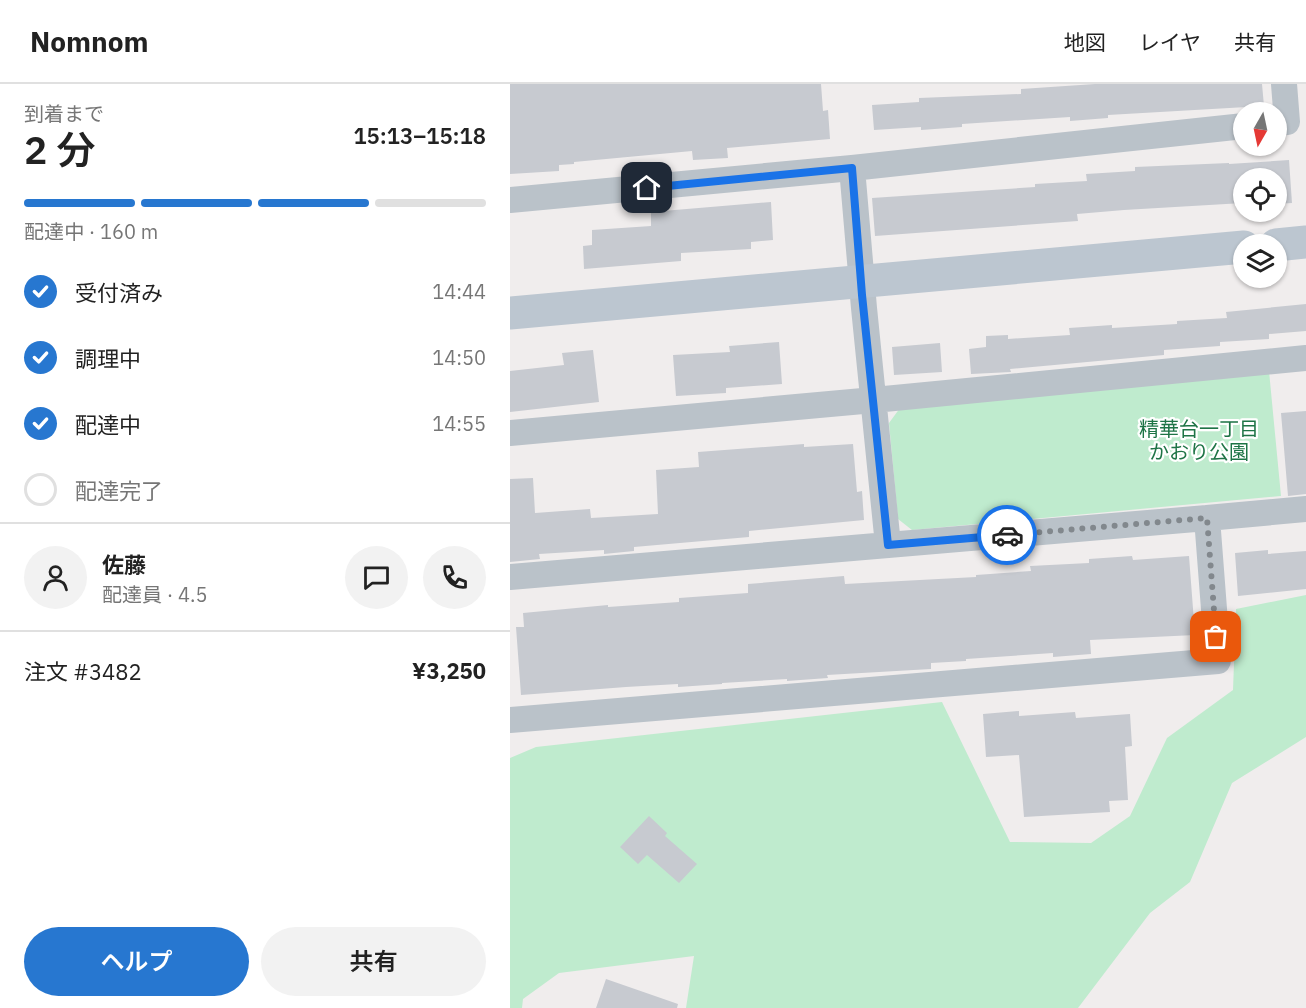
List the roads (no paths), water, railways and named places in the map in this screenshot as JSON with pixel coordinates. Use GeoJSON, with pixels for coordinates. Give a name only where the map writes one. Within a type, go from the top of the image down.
{"type":"FeatureCollection","features":[{"type":"Feature","properties":{"kind":"street"},"geometry":{"type":"LineString","coordinates":[[1284,84],[1285,102]]}},
{"type":"Feature","properties":{"kind":"street"},"geometry":{"type":"LineString","coordinates":[[510,200],[852,168],[1233,127]]}},
{"type":"Feature","properties":{"kind":"street"},"geometry":{"type":"LineString","coordinates":[[852,168],[888,545]]}},
{"type":"Feature","properties":{"kind":"street"},"geometry":{"type":"LineString","coordinates":[[1287,243],[1306,242]]}},
{"type":"Feature","properties":{"kind":"street"},"geometry":{"type":"LineString","coordinates":[[510,313],[1233,249]]}},
{"type":"Feature","properties":{"kind":"street"},"geometry":{"type":"LineString","coordinates":[[510,432],[874,400],[1306,357]]}},
{"type":"Feature","properties":{"kind":"street"},"geometry":{"type":"LineString","coordinates":[[510,577],[1306,509]]}},
{"type":"Feature","properties":{"kind":"street"},"geometry":{"type":"LineString","coordinates":[[510,720],[1218,661],[1207,518]]}},
{"type":"Feature","properties":{"kind":"park label","name":"精華台一丁目 かおり公園"},"geometry":{"type":"Point","coordinates":[1199,440]}}]}
